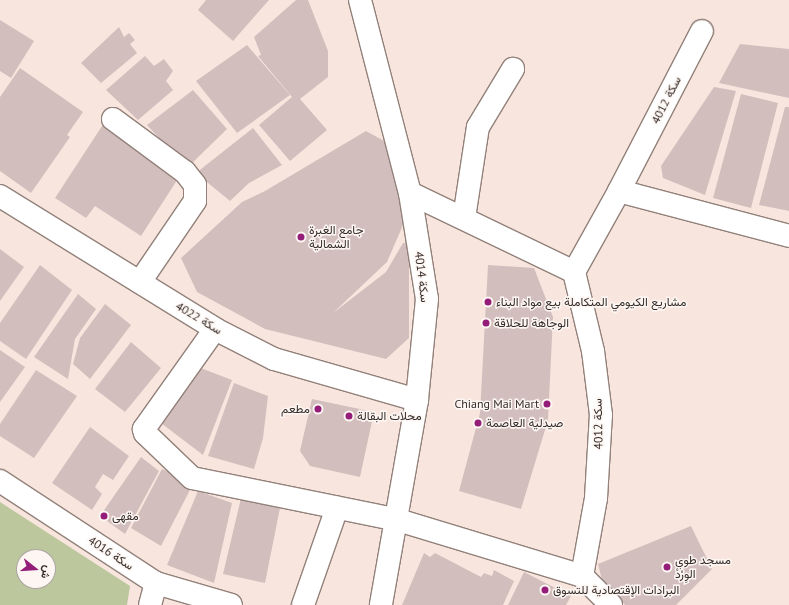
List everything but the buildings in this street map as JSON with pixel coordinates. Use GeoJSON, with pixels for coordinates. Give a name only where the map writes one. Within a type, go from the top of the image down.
{"type":"FeatureCollection","features":[{"type":"Feature","properties":{"kind":"street","name":"سكة 4014"},"geometry":{"type":"LineString","coordinates":[[360,0],[410,193],[427,299],[417,400],[398,520],[382,605]]}},
{"type":"Feature","properties":{"kind":"street","name":"سكة 4012"},"geometry":{"type":"LineString","coordinates":[[582,576],[596,498],[601,415],[593,351],[574,272],[619,191],[702,31]]}},
{"type":"Feature","properties":{"kind":"street"},"geometry":{"type":"LineString","coordinates":[[464,218],[478,127],[513,69]]}},
{"type":"Feature","properties":{"kind":"street"},"geometry":{"type":"LineString","coordinates":[[113,119],[185,172],[195,185],[195,201],[140,282]]}},
{"type":"Feature","properties":{"kind":"street"},"geometry":{"type":"LineString","coordinates":[[619,191],[789,236]]}},
{"type":"Feature","properties":{"kind":"street"},"geometry":{"type":"LineString","coordinates":[[410,193],[574,272]]}},
{"type":"Feature","properties":{"kind":"street","name":"سكة 4022"},"geometry":{"type":"LineString","coordinates":[[0,196],[215,329],[274,359],[417,400]]}},
{"type":"Feature","properties":{"kind":"street"},"geometry":{"type":"LineString","coordinates":[[215,329],[144,428],[145,433],[192,478],[398,520],[582,576],[611,605]]}},
{"type":"Feature","properties":{"kind":"street","name":"سكة 4016"},"geometry":{"type":"LineString","coordinates":[[0,481],[156,583],[231,605]]}},
{"type":"Feature","properties":{"kind":"street"},"geometry":{"type":"LineString","coordinates":[[303,605],[337,508]]}},
{"type":"Feature","properties":{"kind":"street"},"geometry":{"type":"LineString","coordinates":[[150,605],[156,583]]}},
{"type":"Feature","properties":{"kind":"green space"},"geometry":{"type":"Polygon","coordinates":[[[0,502],[130,586],[127,605],[0,605],[0,502]]]}},
{"type":"Feature","properties":{"kind":"place","name":"جامع الغبرة الشمالية"},"geometry":{"type":"Point","coordinates":[301,237]}},
{"type":"Feature","properties":{"kind":"place","name":"مشاريع الكيومي المتكاملة بيع مواد البناء"},"geometry":{"type":"Point","coordinates":[488,302]}},
{"type":"Feature","properties":{"kind":"place","name":"الوجاهة للحلاقة"},"geometry":{"type":"Point","coordinates":[486,323]}},
{"type":"Feature","properties":{"kind":"place","name":"Chiang Mai Mart"},"geometry":{"type":"Point","coordinates":[547,404]}},
{"type":"Feature","properties":{"kind":"place","name":"مطعم"},"geometry":{"type":"Point","coordinates":[318,409]}},
{"type":"Feature","properties":{"kind":"place","name":"محلات البقالة"},"geometry":{"type":"Point","coordinates":[349,416]}},
{"type":"Feature","properties":{"kind":"place","name":"صيدلية العاصمة"},"geometry":{"type":"Point","coordinates":[478,423]}},
{"type":"Feature","properties":{"kind":"place","name":"مقهى"},"geometry":{"type":"Point","coordinates":[104,516]}},
{"type":"Feature","properties":{"kind":"place","name":"مسجد طوي الوِرْدْ"},"geometry":{"type":"Point","coordinates":[667,567]}},
{"type":"Feature","properties":{"kind":"place","name":"البرادات الإقتصادية للتسوق"},"geometry":{"type":"Point","coordinates":[545,590]}}]}
